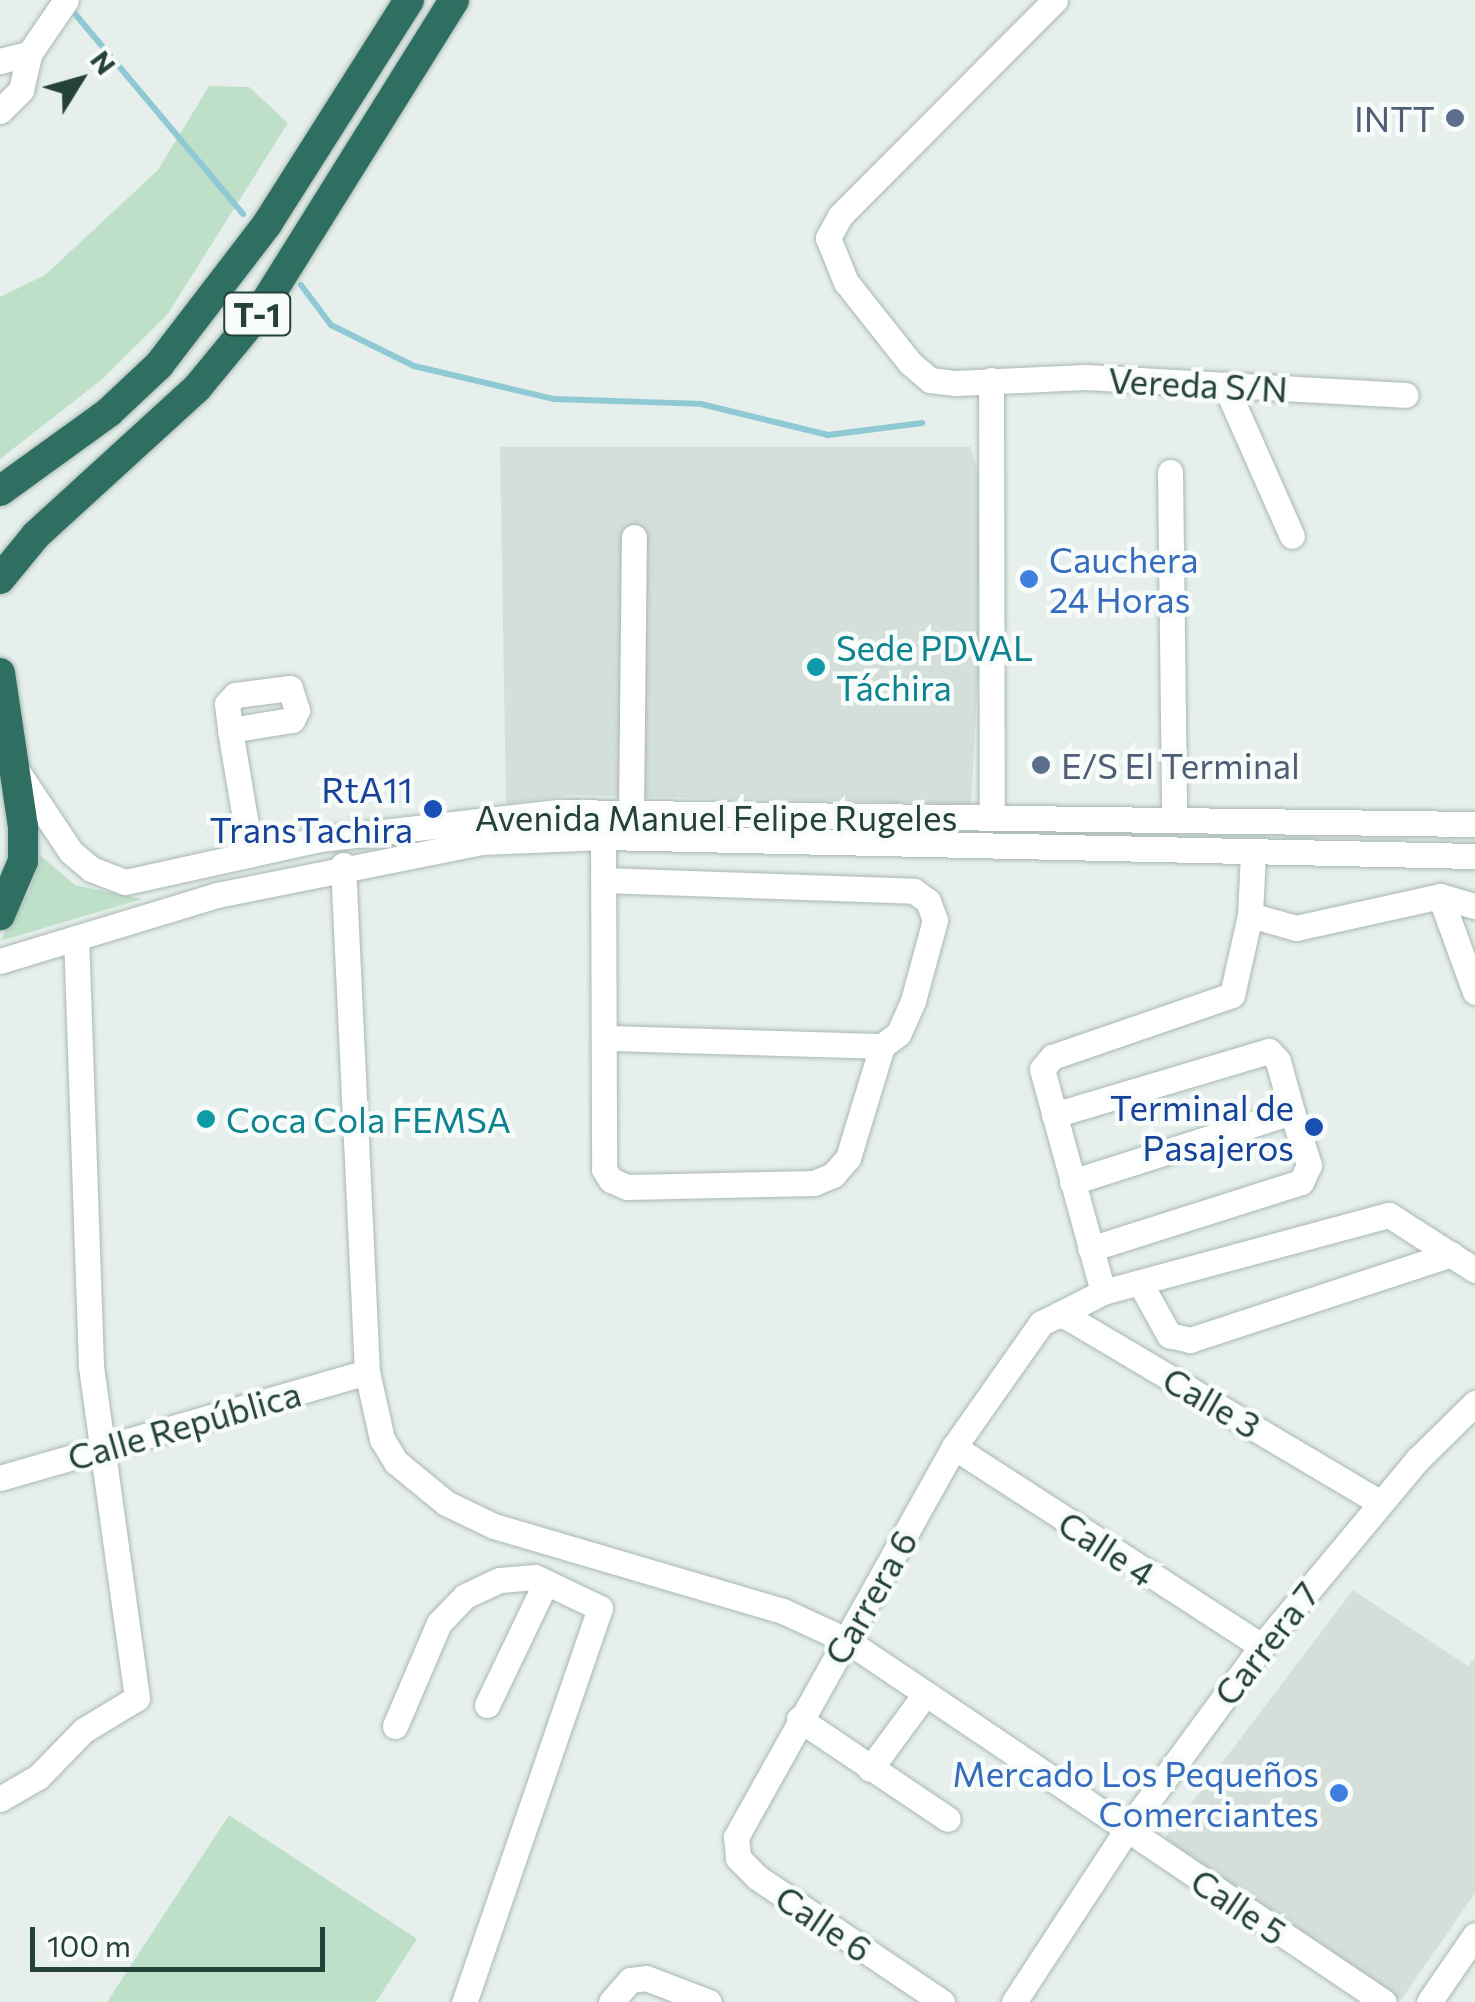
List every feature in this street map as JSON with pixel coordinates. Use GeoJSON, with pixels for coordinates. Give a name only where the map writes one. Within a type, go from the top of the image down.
{"type":"FeatureCollection","features":[{"type":"Feature","properties":{"kind":"highway","name":"T-1"},"geometry":{"type":"LineString","coordinates":[[0,491],[109,412],[159,365],[267,224],[409,0]]}},
{"type":"Feature","properties":{"kind":"highway","name":"T-1"},"geometry":{"type":"LineString","coordinates":[[0,579],[36,535],[197,388],[258,314],[454,0]]}},
{"type":"Feature","properties":{"kind":"highway"},"geometry":{"type":"LineString","coordinates":[[0,673],[16,770],[23,861],[0,915]]}},
{"type":"Feature","properties":{"kind":"highway"},"geometry":{"type":"LineString","coordinates":[[0,741],[16,770]]}},
{"type":"Feature","properties":{"kind":"street"},"geometry":{"type":"LineString","coordinates":[[0,110],[21,90],[28,54],[66,0]]}},
{"type":"Feature","properties":{"kind":"street","name":"Vereda S/N"},"geometry":{"type":"LineString","coordinates":[[1055,0],[840,216],[828,238],[846,282],[920,371],[930,380],[1225,385],[1405,395]]}},
{"type":"Feature","properties":{"kind":"street"},"geometry":{"type":"LineString","coordinates":[[0,61],[28,54]]}},
{"type":"Feature","properties":{"kind":"street"},"geometry":{"type":"LineString","coordinates":[[991,380],[992,816]]}},
{"type":"Feature","properties":{"kind":"street"},"geometry":{"type":"LineString","coordinates":[[1225,385],[1292,536]]}},
{"type":"Feature","properties":{"kind":"street"},"geometry":{"type":"LineString","coordinates":[[1170,472],[1174,817]]}},
{"type":"Feature","properties":{"kind":"street"},"geometry":{"type":"LineString","coordinates":[[631,813],[634,537]]}},
{"type":"Feature","properties":{"kind":"street"},"geometry":{"type":"LineString","coordinates":[[230,730],[250,854]]}},
{"type":"Feature","properties":{"kind":"street","name":"Avenida Manuel Felipe Rugeles"},"geometry":{"type":"LineString","coordinates":[[16,770],[70,852],[107,877],[144,881],[250,854],[487,815],[1174,817],[1475,824]]}},
{"type":"Feature","properties":{"kind":"street"},"geometry":{"type":"LineString","coordinates":[[603,837],[603,880],[605,1038],[604,1169],[627,1187],[814,1183],[833,1175],[848,1158],[882,1046],[898,1034],[913,1001],[934,920],[928,901],[914,892],[603,880]]}},
{"type":"Feature","properties":{"kind":"street","name":"Avenida Manuel Felipe Rugeles"},"geometry":{"type":"LineString","coordinates":[[0,961],[343,865],[482,842],[603,837],[1475,856]]}},
{"type":"Feature","properties":{"kind":"street"},"geometry":{"type":"LineString","coordinates":[[1103,1292],[1042,1068],[1052,1057],[1232,995],[1251,903],[1253,854]]}},
{"type":"Feature","properties":{"kind":"street","name":"Calle 5"},"geometry":{"type":"LineString","coordinates":[[343,865],[367,1372],[382,1439],[396,1462],[446,1503],[494,1526],[783,1611],[846,1640],[1384,2002]]}},
{"type":"Feature","properties":{"kind":"street"},"geometry":{"type":"LineString","coordinates":[[1251,903],[1287,928],[1310,928],[1440,896],[1475,906]]}},
{"type":"Feature","properties":{"kind":"street"},"geometry":{"type":"LineString","coordinates":[[1440,896],[1472,976]]}},
{"type":"Feature","properties":{"kind":"street"},"geometry":{"type":"LineString","coordinates":[[0,1799],[38,1776],[84,1730],[137,1698],[99,1451],[76,938]]}},
{"type":"Feature","properties":{"kind":"street"},"geometry":{"type":"LineString","coordinates":[[605,1038],[882,1046]]}},
{"type":"Feature","properties":{"kind":"street"},"geometry":{"type":"LineString","coordinates":[[1054,1115],[1269,1052],[1278,1061],[1310,1165],[1301,1182],[1090,1249]]}},
{"type":"Feature","properties":{"kind":"street"},"geometry":{"type":"LineString","coordinates":[[1072,1182],[1292,1112]]}},
{"type":"Feature","properties":{"kind":"street"},"geometry":{"type":"LineString","coordinates":[[1050,1319],[1103,1292],[1389,1215],[1475,1270]]}},
{"type":"Feature","properties":{"kind":"street"},"geometry":{"type":"LineString","coordinates":[[1140,1284],[1169,1334],[1190,1340],[1451,1254]]}},
{"type":"Feature","properties":{"kind":"street","name":"Carrera 6"},"geometry":{"type":"LineString","coordinates":[[756,1878],[738,1858],[736,1837],[954,1447],[1050,1319]]}},
{"type":"Feature","properties":{"kind":"street","name":"Calle 3"},"geometry":{"type":"LineString","coordinates":[[1050,1319],[1380,1503]]}},
{"type":"Feature","properties":{"kind":"street","name":"Calle República"},"geometry":{"type":"LineString","coordinates":[[0,1478],[367,1372]]}},
{"type":"Feature","properties":{"kind":"street","name":"Carrera 7"},"geometry":{"type":"LineString","coordinates":[[1014,2002],[1126,1831],[1262,1646],[1380,1503],[1475,1402]]}},
{"type":"Feature","properties":{"kind":"street","name":"Calle 4"},"geometry":{"type":"LineString","coordinates":[[954,1447],[1262,1646]]}},
{"type":"Feature","properties":{"kind":"street"},"geometry":{"type":"LineString","coordinates":[[395,1726],[438,1623],[465,1596],[500,1580],[546,1582],[600,1608],[600,1619],[464,2002]]}},
{"type":"Feature","properties":{"kind":"street"},"geometry":{"type":"LineString","coordinates":[[487,1705],[546,1582]]}},
{"type":"Feature","properties":{"kind":"street"},"geometry":{"type":"LineString","coordinates":[[870,1769],[924,1694]]}},
{"type":"Feature","properties":{"kind":"street"},"geometry":{"type":"LineString","coordinates":[[799,1719],[948,1819]]}},
{"type":"Feature","properties":{"kind":"street","name":"Calle 6"},"geometry":{"type":"LineString","coordinates":[[756,1878],[942,2002]]}},
{"type":"Feature","properties":{"kind":"street"},"geometry":{"type":"LineString","coordinates":[[1429,2002],[1475,1936]]}},
{"type":"Feature","properties":{"kind":"street"},"geometry":{"type":"LineString","coordinates":[[611,2002],[630,1980],[646,1978],[709,2002]]}},
{"type":"Feature","properties":{"kind":"shaded area"},"geometry":{"type":"Polygon","coordinates":[[[500,447],[971,447],[987,511],[971,804],[568,795],[506,804],[500,447]]]}},
{"type":"Feature","properties":{"kind":"shaded area","name":"Mercado Los Pequeños Comerciantes"},"geometry":{"type":"Polygon","coordinates":[[[1353,1590],[1468,1666],[1475,1658],[1475,1893],[1401,2000],[1165,1838],[1353,1590]]]}},
{"type":"Feature","properties":{"kind":"green space"},"geometry":{"type":"Polygon","coordinates":[[[209,86],[249,87],[288,123],[167,315],[101,380],[0,459],[0,297],[45,275],[158,170],[209,86]]]}},
{"type":"Feature","properties":{"kind":"green space"},"geometry":{"type":"Polygon","coordinates":[[[41,856],[75,885],[142,899],[0,941],[29,892],[41,856]]]}},
{"type":"Feature","properties":{"kind":"green space"},"geometry":{"type":"Polygon","coordinates":[[[229,1815],[417,1939],[376,2002],[107,2002],[229,1815]]]}},
{"type":"Feature","properties":{"kind":"waterway"},"geometry":{"type":"LineString","coordinates":[[76,15],[243,214]]}},
{"type":"Feature","properties":{"kind":"waterway"},"geometry":{"type":"LineString","coordinates":[[301,285],[331,325],[414,366],[554,399],[701,404],[828,435],[922,423]]}},
{"type":"Feature","properties":{"kind":"place","name":"INTT"},"geometry":{"type":"Point","coordinates":[1455,118]}},
{"type":"Feature","properties":{"kind":"place","name":"Cauchera 24 Horas"},"geometry":{"type":"Point","coordinates":[1029,579]}},
{"type":"Feature","properties":{"kind":"place","name":"Sede PDVAL Táchira"},"geometry":{"type":"Point","coordinates":[816,667]}},
{"type":"Feature","properties":{"kind":"place","name":"E/S El Terminal"},"geometry":{"type":"Point","coordinates":[1041,765]}},
{"type":"Feature","properties":{"kind":"place","name":"RtA11 TransTachira"},"geometry":{"type":"Point","coordinates":[433,809]}},
{"type":"Feature","properties":{"kind":"place","name":"Coca Cola FEMSA"},"geometry":{"type":"Point","coordinates":[206,1119]}},
{"type":"Feature","properties":{"kind":"place","name":"Terminal de Pasajeros"},"geometry":{"type":"Point","coordinates":[1314,1127]}},
{"type":"Feature","properties":{"kind":"place","name":"Mercado Los Pequeños Comerciantes"},"geometry":{"type":"Point","coordinates":[1339,1793]}}]}
